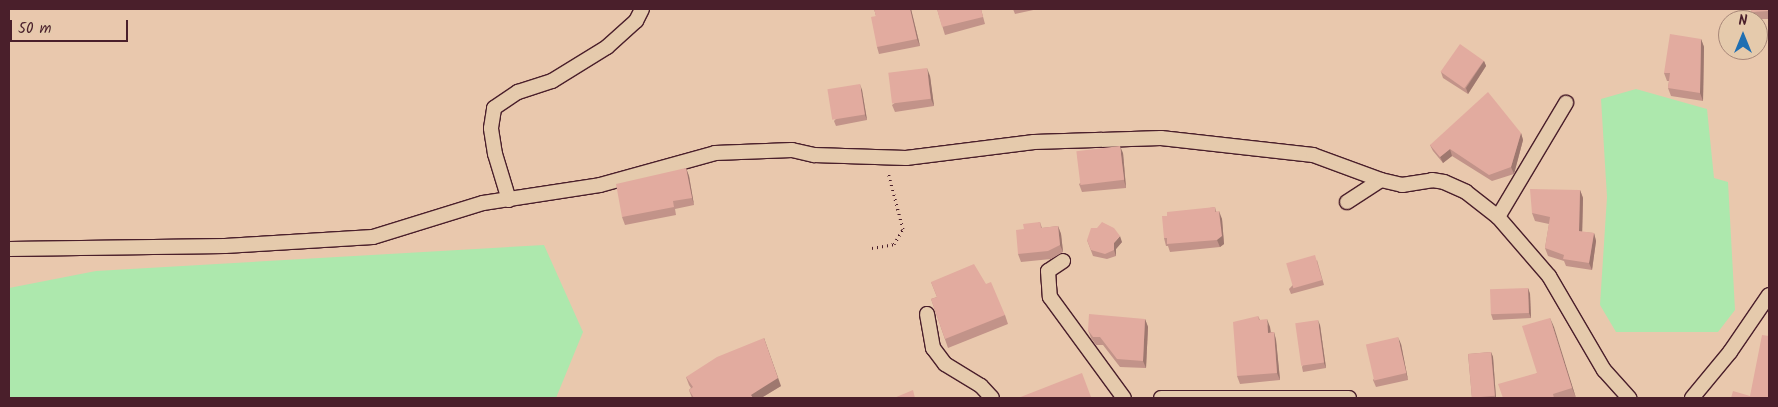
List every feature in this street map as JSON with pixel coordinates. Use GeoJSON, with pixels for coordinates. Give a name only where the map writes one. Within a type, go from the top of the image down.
{"type":"FeatureCollection","features":[{"type":"Feature","properties":{"kind":"street"},"geometry":{"type":"LineString","coordinates":[[509,200],[495,154],[492,128],[494,108],[518,92],[552,81],[607,47],[636,21],[642,9]]}},
{"type":"Feature","properties":{"kind":"street"},"geometry":{"type":"LineString","coordinates":[[1498,217],[1566,103]]}},
{"type":"Feature","properties":{"kind":"street"},"geometry":{"type":"LineString","coordinates":[[9,249],[225,246],[373,237],[446,213],[509,200],[600,185],[715,153],[792,150],[814,155],[906,158],[1034,142],[1161,138],[1313,155],[1381,180],[1402,185],[1432,180],[1444,182],[1466,192],[1498,217],[1549,276],[1604,370],[1629,398]]}},
{"type":"Feature","properties":{"kind":"street"},"geometry":{"type":"LineString","coordinates":[[1347,202],[1381,180]]}},
{"type":"Feature","properties":{"kind":"street"},"geometry":{"type":"LineString","coordinates":[[1063,261],[1048,271],[1050,297],[1124,398]]}},
{"type":"Feature","properties":{"kind":"street"},"geometry":{"type":"LineString","coordinates":[[1692,398],[1730,352],[1768,298]]}},
{"type":"Feature","properties":{"kind":"street"},"geometry":{"type":"LineString","coordinates":[[927,314],[927,328],[933,348],[945,364],[981,386],[992,398]]}},
{"type":"Feature","properties":{"kind":"street"},"geometry":{"type":"LineString","coordinates":[[1161,398],[1349,398]]}},
{"type":"Feature","properties":{"kind":"path"},"geometry":{"type":"LineString","coordinates":[[872,248],[894,244],[903,229],[883,157]]}},
{"type":"Feature","properties":{"kind":"green space"},"geometry":{"type":"Polygon","coordinates":[[[1636,89],[1707,109],[1714,178],[1728,182],[1735,310],[1718,332],[1616,332],[1600,305],[1607,197],[1601,99],[1636,89]]]}},
{"type":"Feature","properties":{"kind":"green space"},"geometry":{"type":"Polygon","coordinates":[[[544,245],[583,332],[556,398],[9,398],[9,288],[96,271],[544,245]]]}},
{"type":"Feature","properties":{"kind":"building"},"geometry":{"type":"Polygon","coordinates":[[[874,9],[910,9],[917,39],[877,47],[871,17],[876,16],[874,9]]]}},
{"type":"Feature","properties":{"kind":"building"},"geometry":{"type":"Polygon","coordinates":[[[937,9],[981,9],[983,17],[942,27],[937,9]]]}},
{"type":"Feature","properties":{"kind":"building"},"geometry":{"type":"Polygon","coordinates":[[[1769,9],[1769,11],[1768,10],[1751,10],[1769,9]]]}},
{"type":"Feature","properties":{"kind":"building"},"geometry":{"type":"Polygon","coordinates":[[[1670,34],[1701,39],[1700,93],[1668,88],[1670,73],[1664,73],[1670,34]]]}},
{"type":"Feature","properties":{"kind":"building"},"geometry":{"type":"Polygon","coordinates":[[[1460,44],[1484,61],[1464,88],[1440,72],[1460,44]]]}},
{"type":"Feature","properties":{"kind":"building"},"geometry":{"type":"Polygon","coordinates":[[[927,68],[931,99],[892,104],[888,73],[927,68]]]}},
{"type":"Feature","properties":{"kind":"building"},"geometry":{"type":"Polygon","coordinates":[[[860,84],[865,115],[832,120],[827,89],[860,84]]]}},
{"type":"Feature","properties":{"kind":"building"},"geometry":{"type":"Polygon","coordinates":[[[1488,92],[1521,133],[1511,167],[1489,175],[1450,149],[1440,157],[1430,145],[1488,92]]]}},
{"type":"Feature","properties":{"kind":"building"},"geometry":{"type":"Polygon","coordinates":[[[1120,146],[1124,180],[1080,185],[1076,151],[1120,146]]]}},
{"type":"Feature","properties":{"kind":"building"},"geometry":{"type":"Polygon","coordinates":[[[686,168],[692,198],[673,201],[674,207],[622,217],[616,184],[686,168]]]}},
{"type":"Feature","properties":{"kind":"building"},"geometry":{"type":"Polygon","coordinates":[[[1530,189],[1580,190],[1579,231],[1594,233],[1589,263],[1563,259],[1564,255],[1545,248],[1550,217],[1532,213],[1530,189]]]}},
{"type":"Feature","properties":{"kind":"building"},"geometry":{"type":"Polygon","coordinates":[[[1215,207],[1215,212],[1219,211],[1222,236],[1217,240],[1167,244],[1167,238],[1164,238],[1162,216],[1167,216],[1167,212],[1215,207]]]}},
{"type":"Feature","properties":{"kind":"building"},"geometry":{"type":"Polygon","coordinates":[[[1040,222],[1041,228],[1058,226],[1060,245],[1048,251],[1018,254],[1016,230],[1024,229],[1023,224],[1040,222]]]}},
{"type":"Feature","properties":{"kind":"building"},"geometry":{"type":"Polygon","coordinates":[[[1102,222],[1114,228],[1120,236],[1114,243],[1114,250],[1105,254],[1091,250],[1087,240],[1091,228],[1097,228],[1102,222]]]}},
{"type":"Feature","properties":{"kind":"building"},"geometry":{"type":"Polygon","coordinates":[[[1315,255],[1322,280],[1293,288],[1286,263],[1315,255]]]}},
{"type":"Feature","properties":{"kind":"building"},"geometry":{"type":"Polygon","coordinates":[[[974,264],[986,284],[991,282],[1005,315],[945,339],[931,299],[937,297],[931,282],[974,264]]]}},
{"type":"Feature","properties":{"kind":"building"},"geometry":{"type":"Polygon","coordinates":[[[1528,288],[1529,313],[1491,314],[1490,289],[1528,288]]]}},
{"type":"Feature","properties":{"kind":"building"},"geometry":{"type":"Polygon","coordinates":[[[1089,314],[1145,319],[1143,361],[1117,359],[1100,337],[1093,337],[1088,330],[1089,314]]]}},
{"type":"Feature","properties":{"kind":"building"},"geometry":{"type":"Polygon","coordinates":[[[1258,316],[1259,320],[1267,319],[1268,333],[1274,332],[1277,373],[1237,376],[1233,322],[1258,316]]]}},
{"type":"Feature","properties":{"kind":"building"},"geometry":{"type":"Polygon","coordinates":[[[1550,318],[1572,388],[1553,394],[1554,398],[1503,398],[1498,384],[1537,373],[1522,326],[1550,318]]]}},
{"type":"Feature","properties":{"kind":"building"},"geometry":{"type":"Polygon","coordinates":[[[1318,320],[1324,363],[1301,366],[1295,323],[1318,320]]]}},
{"type":"Feature","properties":{"kind":"building"},"geometry":{"type":"Polygon","coordinates":[[[1762,335],[1769,336],[1769,398],[1731,398],[1733,391],[1750,396],[1762,335]]]}},
{"type":"Feature","properties":{"kind":"building"},"geometry":{"type":"Polygon","coordinates":[[[1398,337],[1406,373],[1374,380],[1366,344],[1398,337]]]}},
{"type":"Feature","properties":{"kind":"building"},"geometry":{"type":"Polygon","coordinates":[[[764,338],[778,378],[751,395],[753,398],[694,398],[689,390],[693,387],[686,377],[717,357],[764,338]]]}},
{"type":"Feature","properties":{"kind":"building"},"geometry":{"type":"Polygon","coordinates":[[[1491,352],[1495,396],[1472,398],[1468,354],[1491,352]]]}},
{"type":"Feature","properties":{"kind":"building"},"geometry":{"type":"Polygon","coordinates":[[[1082,373],[1091,397],[1018,398],[1082,373]]]}},
{"type":"Feature","properties":{"kind":"building"},"geometry":{"type":"Polygon","coordinates":[[[913,390],[915,398],[894,398],[913,390]]]}}]}
